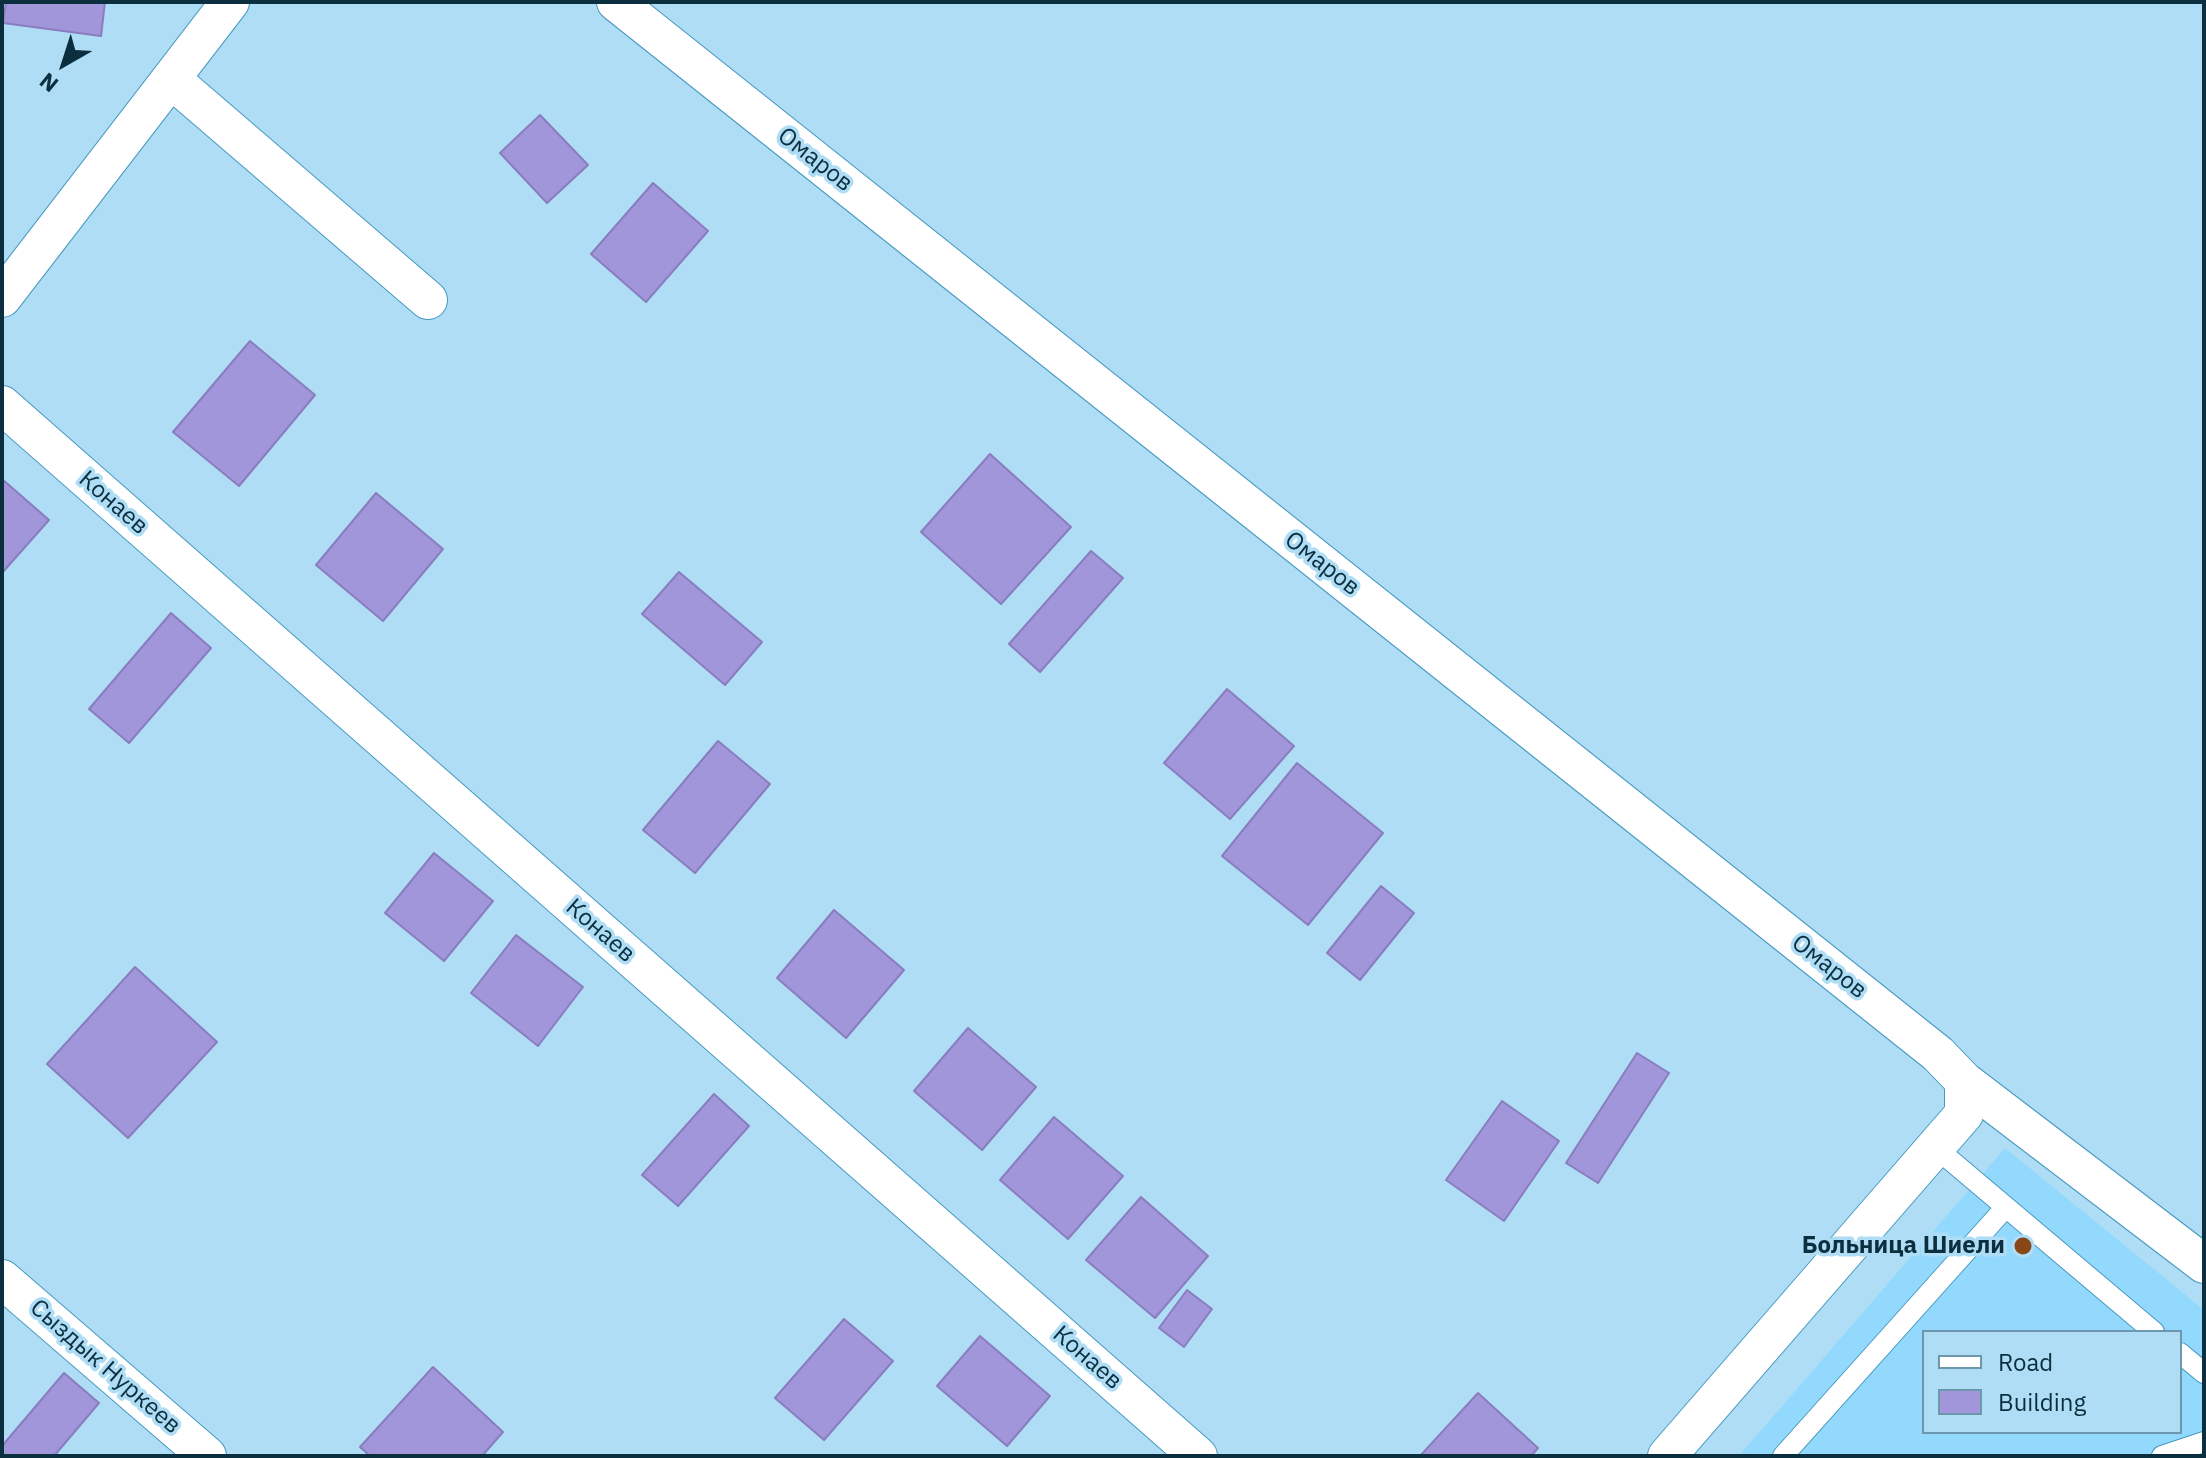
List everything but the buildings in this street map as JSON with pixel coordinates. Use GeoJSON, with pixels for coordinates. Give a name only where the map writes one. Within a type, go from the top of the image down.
{"type":"FeatureCollection","features":[{"type":"Feature","properties":{"kind":"street"},"geometry":{"type":"LineString","coordinates":[[2,298],[230,2]]}},
{"type":"Feature","properties":{"kind":"street","name":"Омаров"},"geometry":{"type":"LineString","coordinates":[[616,2],[1926,1044],[1964,1081],[2204,1264]]}},
{"type":"Feature","properties":{"kind":"street"},"geometry":{"type":"LineString","coordinates":[[171,79],[428,300]]}},
{"type":"Feature","properties":{"kind":"street","name":"Конаев"},"geometry":{"type":"LineString","coordinates":[[2,405],[1198,1456]]}},
{"type":"Feature","properties":{"kind":"street"},"geometry":{"type":"LineString","coordinates":[[1667,1456],[1964,1114],[1964,1081]]}},
{"type":"Feature","properties":{"kind":"street","name":"Сыздык Нуркеев"},"geometry":{"type":"LineString","coordinates":[[2,1279],[207,1456]]}},
{"type":"Feature","properties":{"kind":"lane"},"geometry":{"type":"LineString","coordinates":[[1936,1148],[2152,1330]]}},
{"type":"Feature","properties":{"kind":"lane"},"geometry":{"type":"LineString","coordinates":[[1783,1456],[2005,1208]]}},
{"type":"Feature","properties":{"kind":"lane"},"geometry":{"type":"LineString","coordinates":[[2182,1355],[2204,1373]]}},
{"type":"Feature","properties":{"kind":"lane"},"geometry":{"type":"LineString","coordinates":[[2162,1456],[2204,1442]]}},
{"type":"Feature","properties":{"kind":"shaded area","name":"Больница Шиели"},"geometry":{"type":"Polygon","coordinates":[[[2005,1148],[2204,1310],[2204,1456],[1739,1456],[2005,1148]]]}},
{"type":"Feature","properties":{"kind":"place","name":"Больница Шиели"},"geometry":{"type":"Point","coordinates":[2023,1246]}}]}
